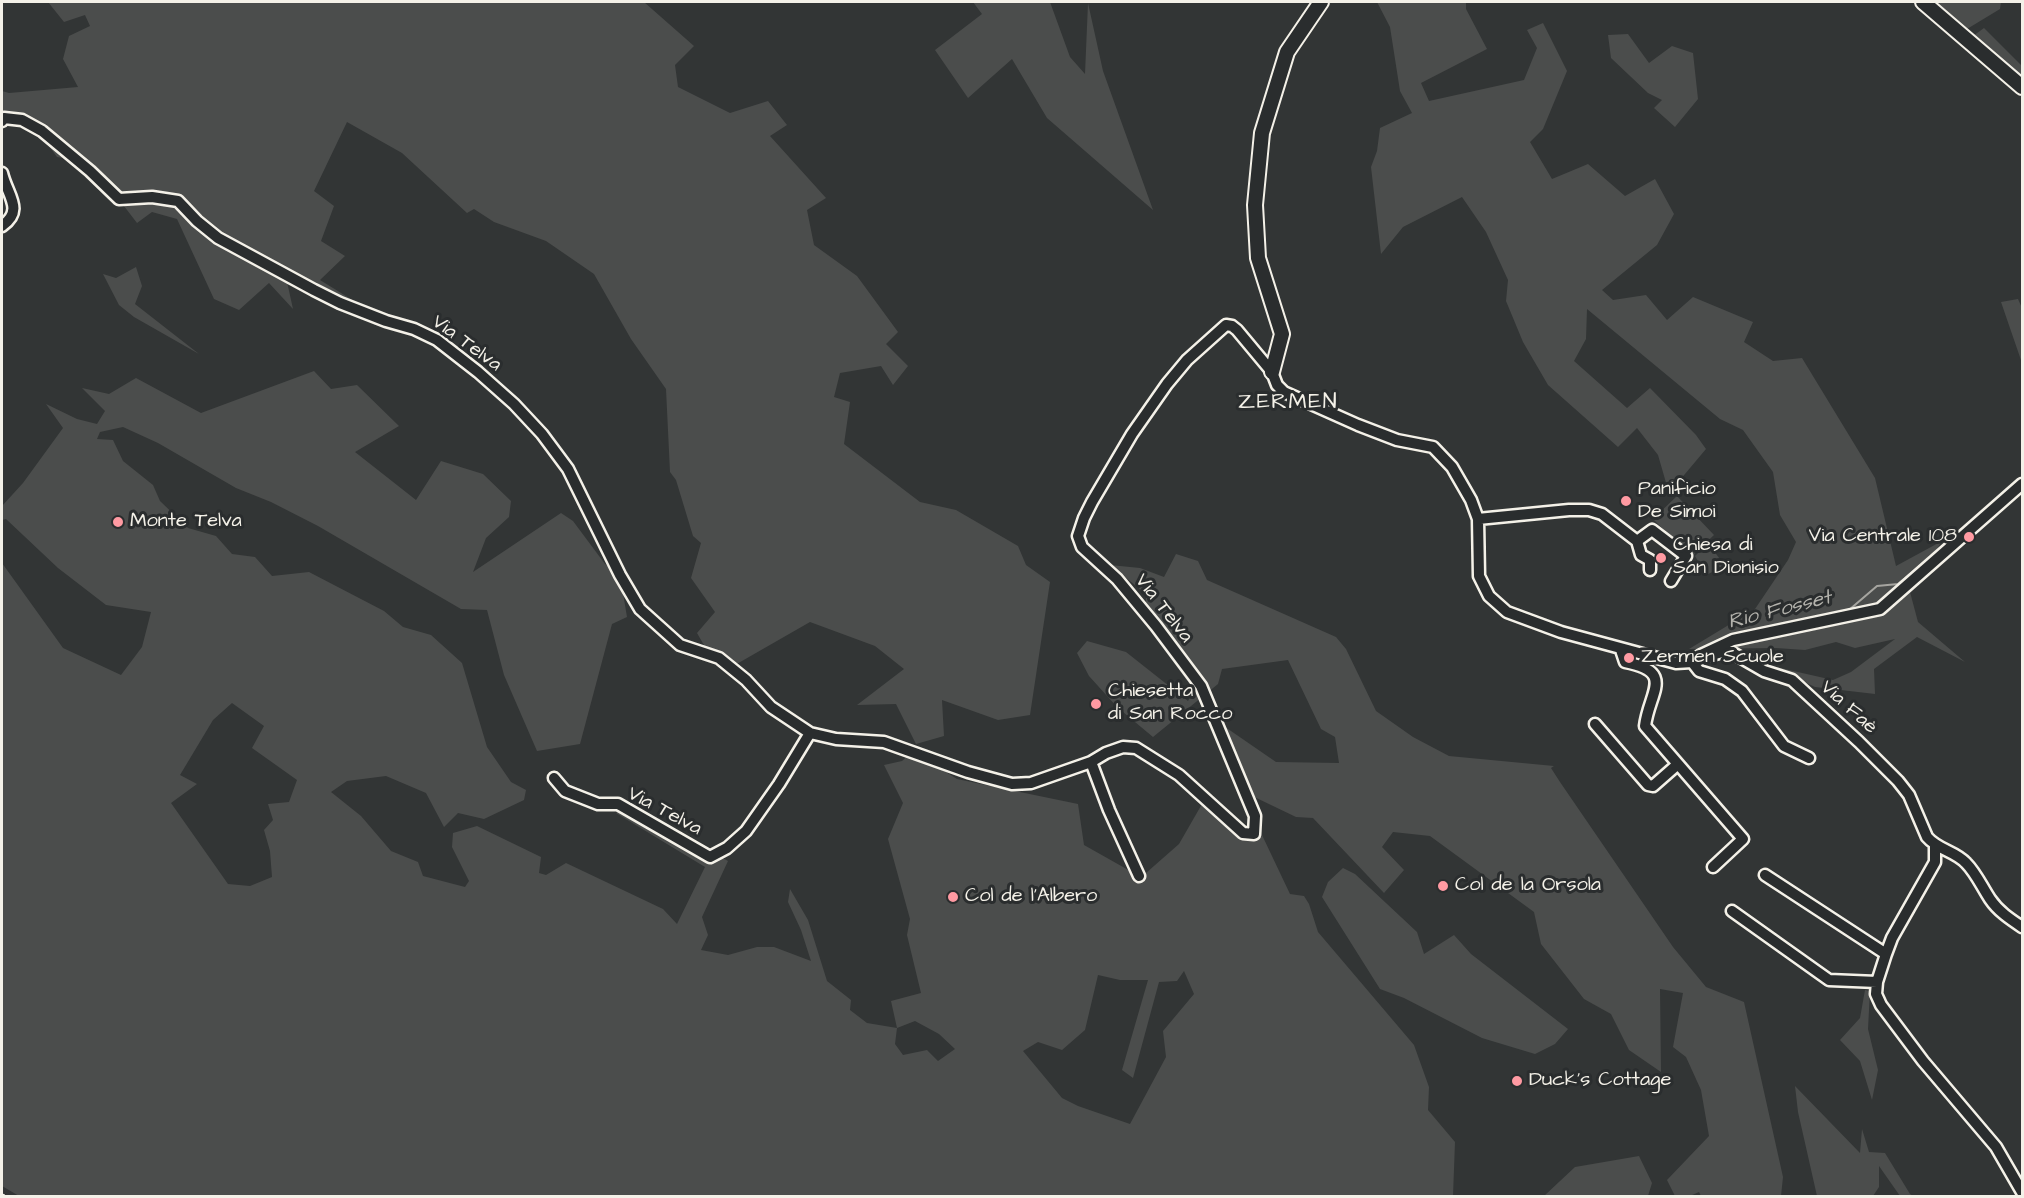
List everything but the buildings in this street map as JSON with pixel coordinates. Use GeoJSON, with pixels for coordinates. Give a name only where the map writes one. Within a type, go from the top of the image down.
{"type":"FeatureCollection","features":[{"type":"Feature","properties":{"kind":"main road"},"geometry":{"type":"LineString","coordinates":[[1272,372],[1282,334],[1258,258],[1255,206],[1262,133],[1287,52],[1321,2]]}},
{"type":"Feature","properties":{"kind":"main road"},"geometry":{"type":"LineString","coordinates":[[1923,2],[2022,87]]}},
{"type":"Feature","properties":{"kind":"street","name":"Via Telva"},"geometry":{"type":"LineString","coordinates":[[2,121],[4,118],[22,120],[42,131],[119,199],[152,198],[178,201],[218,238],[314,290],[437,340],[514,404],[542,434],[568,469],[620,575],[640,609],[680,645],[719,658],[746,680],[771,707],[810,733],[836,739],[884,742],[968,772],[1012,784],[1031,783],[1091,762],[1123,747],[1136,748],[1179,775],[1243,833],[1254,834],[1255,816],[1201,686],[1117,579],[1082,547],[1078,536],[1092,502],[1132,434],[1187,360],[1226,325],[1237,330],[1272,372]]}},
{"type":"Feature","properties":{"kind":"street"},"geometry":{"type":"LineString","coordinates":[[2,173],[15,211],[12,219],[2,226]]}},
{"type":"Feature","properties":{"kind":"street"},"geometry":{"type":"LineString","coordinates":[[1272,372],[1277,385],[1284,392],[1397,440],[1433,447],[1452,467],[1471,500],[1478,519],[1589,510],[1602,514],[1637,540],[1641,555],[1650,560],[1650,570]]}},
{"type":"Feature","properties":{"kind":"street"},"geometry":{"type":"LineString","coordinates":[[1809,758],[1784,746],[1742,691],[1725,679],[1699,671],[1696,659],[1732,640],[1880,609],[2022,484]]}},
{"type":"Feature","properties":{"kind":"street","name":"Via Faè"},"geometry":{"type":"LineString","coordinates":[[1478,519],[1479,576],[1489,596],[1507,612],[1560,632],[1676,663],[1705,659],[1716,653],[1731,652],[1764,670],[1792,681],[1899,781],[1909,795],[1927,837],[1937,847]]}},
{"type":"Feature","properties":{"kind":"street"},"geometry":{"type":"LineString","coordinates":[[1637,540],[1652,530],[1686,556],[1671,581]]}},
{"type":"Feature","properties":{"kind":"street"},"geometry":{"type":"LineString","coordinates":[[1622,650],[1625,662],[1643,666],[1654,675],[1657,688],[1645,726],[1743,839],[1713,867]]}},
{"type":"Feature","properties":{"kind":"street"},"geometry":{"type":"LineString","coordinates":[[1595,724],[1648,785],[1653,786],[1678,764]]}},
{"type":"Feature","properties":{"kind":"street","name":"Via Telva"},"geometry":{"type":"LineString","coordinates":[[554,778],[565,791],[598,804],[618,804],[710,856],[727,848],[746,831],[779,784],[810,733]]}},
{"type":"Feature","properties":{"kind":"street"},"geometry":{"type":"LineString","coordinates":[[1091,762],[1117,828],[1140,876]]}},
{"type":"Feature","properties":{"kind":"street"},"geometry":{"type":"LineString","coordinates":[[2022,927],[2007,917],[1991,900],[1967,863],[1958,856],[1937,847],[1935,862],[1892,938],[1877,982],[1876,994],[1881,1005],[1923,1061],[1996,1147],[2022,1192]]}},
{"type":"Feature","properties":{"kind":"street"},"geometry":{"type":"LineString","coordinates":[[1765,875],[1886,954]]}},
{"type":"Feature","properties":{"kind":"street"},"geometry":{"type":"LineString","coordinates":[[1732,911],[1829,980],[1877,982]]}},
{"type":"Feature","properties":{"kind":"shaded area"},"geometry":{"type":"Polygon","coordinates":[[[48,2],[644,2],[694,46],[675,65],[678,87],[730,113],[768,101],[787,125],[770,136],[826,198],[807,210],[814,245],[857,276],[898,332],[886,344],[908,366],[893,385],[881,366],[840,373],[834,397],[850,402],[844,444],[920,502],[956,510],[1018,546],[1026,565],[1050,582],[1030,715],[998,720],[942,700],[944,736],[916,744],[896,704],[857,705],[904,669],[875,646],[810,622],[735,665],[705,647],[697,633],[715,612],[691,578],[701,543],[693,536],[676,480],[670,472],[666,389],[631,339],[594,274],[546,241],[494,222],[474,209],[467,213],[402,153],[347,122],[314,191],[334,206],[321,241],[345,256],[320,280],[354,301],[284,268],[293,309],[269,283],[239,310],[214,299],[177,219],[152,212],[137,223],[91,163],[57,157],[44,139],[40,125],[2,113],[2,91],[9,93],[78,87],[63,59],[69,36],[90,26],[85,15],[64,22],[48,2]]]}},
{"type":"Feature","properties":{"kind":"shaded area"},"geometry":{"type":"Polygon","coordinates":[[[973,2],[1050,2],[1070,57],[1085,74],[1088,3],[1103,71],[1153,210],[1047,118],[1012,59],[968,98],[935,50],[982,14],[973,2]]]}},
{"type":"Feature","properties":{"kind":"shaded area"},"geometry":{"type":"Polygon","coordinates":[[[1377,2],[1466,2],[1466,9],[1487,49],[1421,83],[1429,101],[1524,80],[1537,48],[1527,30],[1543,23],[1567,71],[1543,129],[1530,142],[1552,179],[1588,164],[1625,196],[1655,179],[1674,214],[1657,245],[1602,290],[1613,300],[1646,295],[1667,320],[1693,297],[1753,322],[1744,342],[1773,361],[1802,358],[1875,478],[1896,566],[1942,541],[1910,592],[1918,622],[1965,662],[1917,637],[1874,669],[1875,694],[1815,687],[1767,665],[1833,680],[1851,672],[1895,639],[1855,648],[1836,642],[1805,650],[1689,649],[1755,609],[1788,560],[1796,542],[1780,515],[1773,472],[1743,430],[1720,419],[1587,309],[1586,339],[1574,361],[1627,408],[1650,388],[1696,435],[1706,449],[1669,493],[1658,455],[1637,428],[1618,447],[1548,385],[1523,342],[1506,301],[1508,280],[1486,232],[1462,197],[1403,227],[1381,254],[1371,167],[1377,151],[1380,128],[1412,113],[1400,91],[1390,27],[1377,2]]]}},
{"type":"Feature","properties":{"kind":"shaded area"},"geometry":{"type":"Polygon","coordinates":[[[1936,2],[2001,2],[2000,9],[1967,29],[1936,2]]]}},
{"type":"Feature","properties":{"kind":"shaded area"},"geometry":{"type":"Polygon","coordinates":[[[1984,28],[2022,66],[2022,80],[1973,36],[1984,28]]]}},
{"type":"Feature","properties":{"kind":"shaded area"},"geometry":{"type":"Polygon","coordinates":[[[1628,34],[1649,63],[1672,46],[1693,53],[1698,99],[1675,127],[1654,108],[1662,100],[1648,93],[1611,58],[1608,35],[1628,34]]]}},
{"type":"Feature","properties":{"kind":"shaded area"},"geometry":{"type":"Polygon","coordinates":[[[136,267],[142,286],[135,304],[199,354],[134,317],[119,305],[103,274],[116,278],[136,267]]]}},
{"type":"Feature","properties":{"kind":"shaded area"},"geometry":{"type":"Polygon","coordinates":[[[2018,299],[2022,308],[2022,363],[2001,302],[2018,299]]]}},
{"type":"Feature","properties":{"kind":"shaded area"},"geometry":{"type":"Polygon","coordinates":[[[314,371],[331,389],[357,385],[399,426],[355,452],[416,500],[441,461],[483,474],[511,501],[509,517],[486,538],[473,572],[561,513],[573,521],[605,564],[620,575],[627,617],[612,624],[580,744],[537,751],[504,675],[487,610],[461,609],[318,526],[271,502],[236,488],[158,443],[123,427],[100,432],[97,439],[113,440],[123,461],[153,485],[160,501],[188,528],[216,536],[232,554],[255,557],[272,576],[309,572],[384,611],[403,627],[431,635],[462,663],[487,747],[511,782],[526,790],[524,800],[484,819],[458,813],[444,827],[426,793],[386,776],[347,781],[331,792],[361,816],[391,851],[418,862],[423,876],[465,887],[469,881],[452,847],[453,833],[477,826],[541,857],[539,873],[546,875],[566,863],[663,909],[677,924],[705,867],[616,813],[629,805],[728,861],[702,917],[708,935],[701,950],[728,955],[757,947],[774,947],[811,961],[801,930],[788,902],[790,889],[808,920],[827,981],[851,1000],[850,1010],[867,1023],[897,1028],[891,1001],[921,993],[907,935],[910,919],[888,839],[903,803],[884,765],[902,761],[913,751],[957,779],[1078,804],[1084,845],[1139,876],[1146,873],[1179,844],[1202,804],[1240,835],[1262,835],[1290,894],[1304,896],[1318,932],[1414,1045],[1429,1087],[1428,1110],[1455,1142],[1453,1196],[19,1196],[2,1186],[2,563],[63,648],[121,675],[142,647],[151,612],[106,605],[58,568],[6,519],[2,520],[2,506],[23,483],[63,428],[46,404],[77,419],[97,424],[105,411],[82,388],[109,394],[136,378],[201,413],[314,371]],[[232,703],[213,720],[180,775],[197,784],[171,803],[228,884],[250,886],[272,877],[270,851],[264,830],[273,820],[268,804],[289,802],[297,780],[252,748],[264,726],[232,703]],[[1184,971],[1177,981],[1159,982],[1133,1078],[1122,1070],[1148,980],[1120,980],[1098,975],[1085,1030],[1062,1050],[1038,1042],[1023,1051],[1062,1098],[1130,1124],[1166,1057],[1163,1031],[1194,994],[1184,971]],[[915,1021],[897,1028],[895,1044],[903,1055],[927,1050],[938,1061],[955,1049],[939,1034],[915,1021]]]}},
{"type":"Feature","properties":{"kind":"shaded area"},"geometry":{"type":"Polygon","coordinates":[[[1677,496],[1714,535],[1691,557],[1653,519],[1677,496]]]}},
{"type":"Feature","properties":{"kind":"shaded area"},"geometry":{"type":"Polygon","coordinates":[[[1708,543],[1725,566],[1706,575],[1695,556],[1708,543]]]}},
{"type":"Feature","properties":{"kind":"shaded area"},"geometry":{"type":"Polygon","coordinates":[[[1176,554],[1198,561],[1207,580],[1336,637],[1346,649],[1376,711],[1413,737],[1449,756],[1554,766],[1551,768],[1560,782],[1673,947],[1706,987],[1744,1002],[1783,1177],[1781,1196],[1701,1196],[1699,1192],[1690,1196],[1675,1196],[1667,1180],[1709,1136],[1701,1090],[1686,1057],[1673,1047],[1683,993],[1660,989],[1661,1072],[1629,1050],[1611,1014],[1584,999],[1541,944],[1534,912],[1430,836],[1393,832],[1382,847],[1404,870],[1384,893],[1313,818],[1296,817],[1246,793],[1215,720],[1276,762],[1339,763],[1335,737],[1321,729],[1288,660],[1222,669],[1218,684],[1153,737],[1117,707],[1089,676],[1077,653],[1087,641],[1126,652],[1188,701],[1194,690],[1146,625],[1146,594],[1110,565],[1140,568],[1164,577],[1176,554]]]}},
{"type":"Feature","properties":{"kind":"shaded area"},"geometry":{"type":"Polygon","coordinates":[[[1343,868],[1355,874],[1417,932],[1424,954],[1454,935],[1471,954],[1568,1029],[1555,1044],[1535,1054],[1482,1038],[1404,998],[1380,989],[1322,897],[1328,882],[1343,868]]]}},
{"type":"Feature","properties":{"kind":"shaded area"},"geometry":{"type":"Polygon","coordinates":[[[1865,990],[1870,991],[1868,1029],[1878,1070],[1872,1100],[1860,1061],[1840,1040],[1860,1018],[1865,990]]]}},
{"type":"Feature","properties":{"kind":"shaded area"},"geometry":{"type":"Polygon","coordinates":[[[1795,1086],[1860,1153],[1862,1129],[1869,1152],[1885,1153],[1913,1196],[1900,1196],[1879,1166],[1879,1187],[1873,1196],[1817,1196],[1798,1112],[1795,1086]]]}},
{"type":"Feature","properties":{"kind":"shaded area"},"geometry":{"type":"Polygon","coordinates":[[[1639,1156],[1652,1183],[1648,1196],[1544,1196],[1575,1167],[1639,1156]]]}},
{"type":"Feature","properties":{"kind":"waterway","name":"Rio Fosset"},"geometry":{"type":"LineString","coordinates":[[1820,616],[1849,610],[1877,586],[1898,584],[1967,526]]}},
{"type":"Feature","properties":{"kind":"place","name":"Panificio De Simoi"},"geometry":{"type":"Point","coordinates":[1626,501]}},
{"type":"Feature","properties":{"kind":"place","name":"Monte Telva"},"geometry":{"type":"Point","coordinates":[118,522]}},
{"type":"Feature","properties":{"kind":"place","name":"Via Centrale 108"},"geometry":{"type":"Point","coordinates":[1969,537]}},
{"type":"Feature","properties":{"kind":"place","name":"Chiesa di San Dionisio"},"geometry":{"type":"Point","coordinates":[1661,558]}},
{"type":"Feature","properties":{"kind":"place","name":"Zermen Scuole"},"geometry":{"type":"Point","coordinates":[1629,658]}},
{"type":"Feature","properties":{"kind":"place","name":"Chiesetta di San Rocco"},"geometry":{"type":"Point","coordinates":[1096,704]}},
{"type":"Feature","properties":{"kind":"place","name":"Col de la Orsola"},"geometry":{"type":"Point","coordinates":[1443,886]}},
{"type":"Feature","properties":{"kind":"place","name":"Col de l'Albero"},"geometry":{"type":"Point","coordinates":[953,897]}},
{"type":"Feature","properties":{"kind":"place","name":"Duck's Cottage"},"geometry":{"type":"Point","coordinates":[1517,1081]}},
{"type":"Feature","properties":{"kind":"district","name":"ZERMEN"},"geometry":{"type":"Point","coordinates":[1288,403]}}]}
